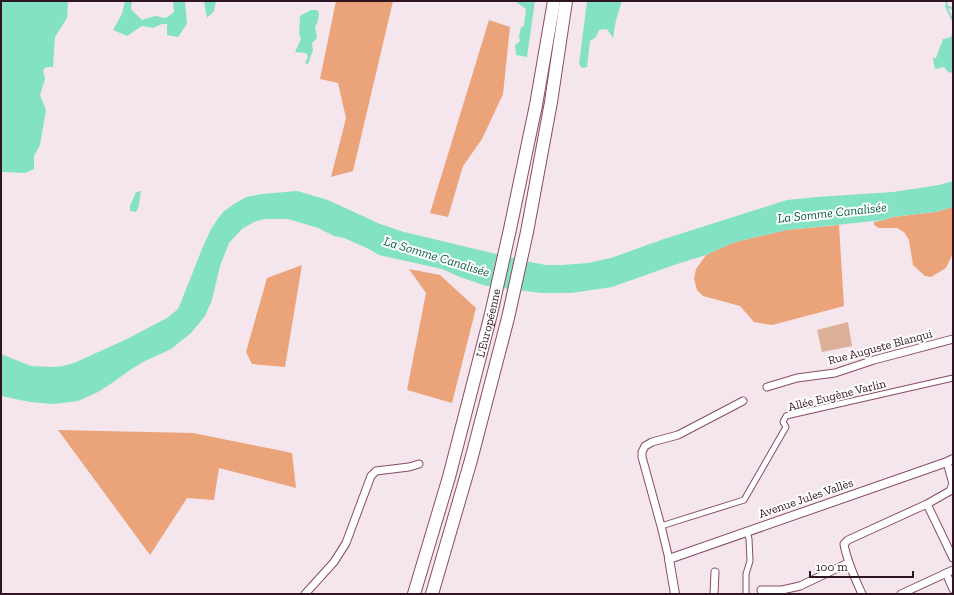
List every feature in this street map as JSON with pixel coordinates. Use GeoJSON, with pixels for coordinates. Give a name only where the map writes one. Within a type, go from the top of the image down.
{"type":"FeatureCollection","features":[{"type":"Feature","properties":{"kind":"highway","name":"L'Européenne"},"geometry":{"type":"LineString","coordinates":[[414,594],[449,477],[491,314],[537,97],[554,1]]}},
{"type":"Feature","properties":{"kind":"highway","name":"L'Européenne"},"geometry":{"type":"LineString","coordinates":[[432,594],[471,460],[508,318],[527,232],[551,102],[566,1]]}},
{"type":"Feature","properties":{"kind":"street","name":"Rue Auguste Blanqui"},"geometry":{"type":"LineString","coordinates":[[767,387],[797,378],[835,373],[874,360],[953,339]]}},
{"type":"Feature","properties":{"kind":"street","name":"Allée Eugène Varlin"},"geometry":{"type":"LineString","coordinates":[[661,526],[744,500],[786,428],[782,422],[786,416],[953,378]]}},
{"type":"Feature","properties":{"kind":"street"},"geometry":{"type":"LineString","coordinates":[[675,594],[669,559],[642,457],[644,446],[652,442],[678,435],[743,401]]}},
{"type":"Feature","properties":{"kind":"street"},"geometry":{"type":"LineString","coordinates":[[862,594],[848,563],[844,544],[848,540],[950,492],[953,484],[951,461]]}},
{"type":"Feature","properties":{"kind":"street","name":"Avenue Jules Vallès"},"geometry":{"type":"LineString","coordinates":[[669,559],[951,461]]}},
{"type":"Feature","properties":{"kind":"street"},"geometry":{"type":"LineString","coordinates":[[305,594],[334,562],[346,543],[371,476],[376,471],[410,467],[419,464]]}},
{"type":"Feature","properties":{"kind":"street"},"geometry":{"type":"LineString","coordinates":[[927,504],[953,558]]}},
{"type":"Feature","properties":{"kind":"street"},"geometry":{"type":"LineString","coordinates":[[746,532],[749,539],[750,561],[746,574],[746,594]]}},
{"type":"Feature","properties":{"kind":"street"},"geometry":{"type":"LineString","coordinates":[[761,590],[782,590],[800,586],[848,563]]}},
{"type":"Feature","properties":{"kind":"street"},"geometry":{"type":"LineString","coordinates":[[714,594],[715,572]]}},
{"type":"Feature","properties":{"kind":"street"},"geometry":{"type":"LineString","coordinates":[[901,594],[949,572],[953,589]]}},
{"type":"Feature","properties":{"kind":"shaded area"},"geometry":{"type":"Polygon","coordinates":[[[336,1],[393,1],[353,171],[331,177],[346,118],[338,83],[320,79],[336,1]]]}},
{"type":"Feature","properties":{"kind":"shaded area"},"geometry":{"type":"Polygon","coordinates":[[[489,20],[510,27],[503,94],[482,139],[463,166],[448,217],[430,213],[489,20]]]}},
{"type":"Feature","properties":{"kind":"shaded area"},"geometry":{"type":"Polygon","coordinates":[[[953,207],[953,253],[946,268],[931,277],[925,276],[913,265],[909,240],[904,232],[897,228],[879,228],[874,225],[874,222],[892,217],[935,212],[953,207]]]}},
{"type":"Feature","properties":{"kind":"shaded area"},"geometry":{"type":"Polygon","coordinates":[[[839,225],[844,306],[772,325],[754,322],[740,306],[703,296],[697,290],[694,279],[696,269],[706,255],[735,242],[787,230],[839,225]]]}},
{"type":"Feature","properties":{"kind":"shaded area"},"geometry":{"type":"Polygon","coordinates":[[[302,265],[285,367],[252,364],[246,352],[267,278],[302,265]]]}},
{"type":"Feature","properties":{"kind":"shaded area"},"geometry":{"type":"Polygon","coordinates":[[[409,269],[440,275],[476,308],[452,403],[407,390],[426,293],[409,269]]]}},
{"type":"Feature","properties":{"kind":"shaded area"},"geometry":{"type":"Polygon","coordinates":[[[848,322],[852,346],[822,352],[817,330],[848,322]]]}},
{"type":"Feature","properties":{"kind":"shaded area"},"geometry":{"type":"Polygon","coordinates":[[[58,430],[193,433],[292,453],[296,488],[219,468],[214,500],[187,498],[150,555],[58,430]]]}},
{"type":"Feature","properties":{"kind":"water"},"geometry":{"type":"Polygon","coordinates":[[[1,1],[68,1],[67,18],[55,37],[53,67],[46,67],[43,70],[45,79],[40,95],[46,110],[40,145],[34,156],[34,169],[25,173],[1,171],[1,1]]]}},
{"type":"Feature","properties":{"kind":"water"},"geometry":{"type":"Polygon","coordinates":[[[125,1],[132,1],[131,9],[142,20],[155,16],[166,18],[174,12],[173,1],[185,1],[187,24],[178,37],[167,35],[167,24],[162,24],[153,28],[142,26],[127,36],[113,30],[122,14],[125,1]]]}},
{"type":"Feature","properties":{"kind":"water"},"geometry":{"type":"Polygon","coordinates":[[[204,1],[216,1],[214,11],[207,18],[205,8],[204,1]]]}},
{"type":"Feature","properties":{"kind":"water"},"geometry":{"type":"Polygon","coordinates":[[[515,1],[535,1],[527,57],[516,55],[515,45],[520,41],[519,37],[521,27],[524,26],[526,9],[515,1]]]}},
{"type":"Feature","properties":{"kind":"water"},"geometry":{"type":"Polygon","coordinates":[[[587,1],[622,1],[616,20],[613,38],[607,29],[599,30],[596,37],[590,41],[587,67],[582,68],[579,64],[587,1]]]}},
{"type":"Feature","properties":{"kind":"water"},"geometry":{"type":"Polygon","coordinates":[[[311,10],[316,10],[319,12],[318,21],[315,27],[317,38],[312,43],[313,50],[308,64],[305,63],[308,57],[306,53],[295,52],[301,39],[299,33],[300,16],[311,10]]]}},
{"type":"Feature","properties":{"kind":"water"},"geometry":{"type":"Polygon","coordinates":[[[953,31],[953,73],[948,72],[944,67],[935,69],[933,58],[936,58],[943,39],[951,37],[953,31]]]}},
{"type":"Feature","properties":{"kind":"water","name":"La Somme Canalisée"},"geometry":{"type":"Polygon","coordinates":[[[953,181],[953,207],[935,212],[892,217],[884,220],[787,230],[735,242],[706,255],[612,287],[571,293],[541,293],[486,286],[442,269],[379,255],[369,249],[344,238],[334,236],[318,228],[288,219],[264,219],[254,222],[242,229],[229,243],[220,266],[212,300],[205,316],[191,333],[171,349],[143,362],[98,392],[78,401],[53,404],[30,402],[1,396],[1,354],[31,366],[63,366],[74,363],[127,339],[167,318],[178,309],[211,229],[223,212],[246,197],[297,191],[328,200],[380,224],[404,232],[530,262],[546,265],[562,265],[588,263],[611,258],[664,239],[787,200],[893,192],[939,185],[953,181]]]}},
{"type":"Feature","properties":{"kind":"water"},"geometry":{"type":"Polygon","coordinates":[[[141,191],[139,206],[136,212],[130,211],[130,206],[136,192],[141,191]]]}},
{"type":"Feature","properties":{"kind":"waterway"},"geometry":{"type":"LineString","coordinates":[[947,1],[946,6],[953,21]]}},
{"type":"Feature","properties":{"kind":"waterway"},"geometry":{"type":"LineString","coordinates":[[947,6],[953,9]]}}]}
